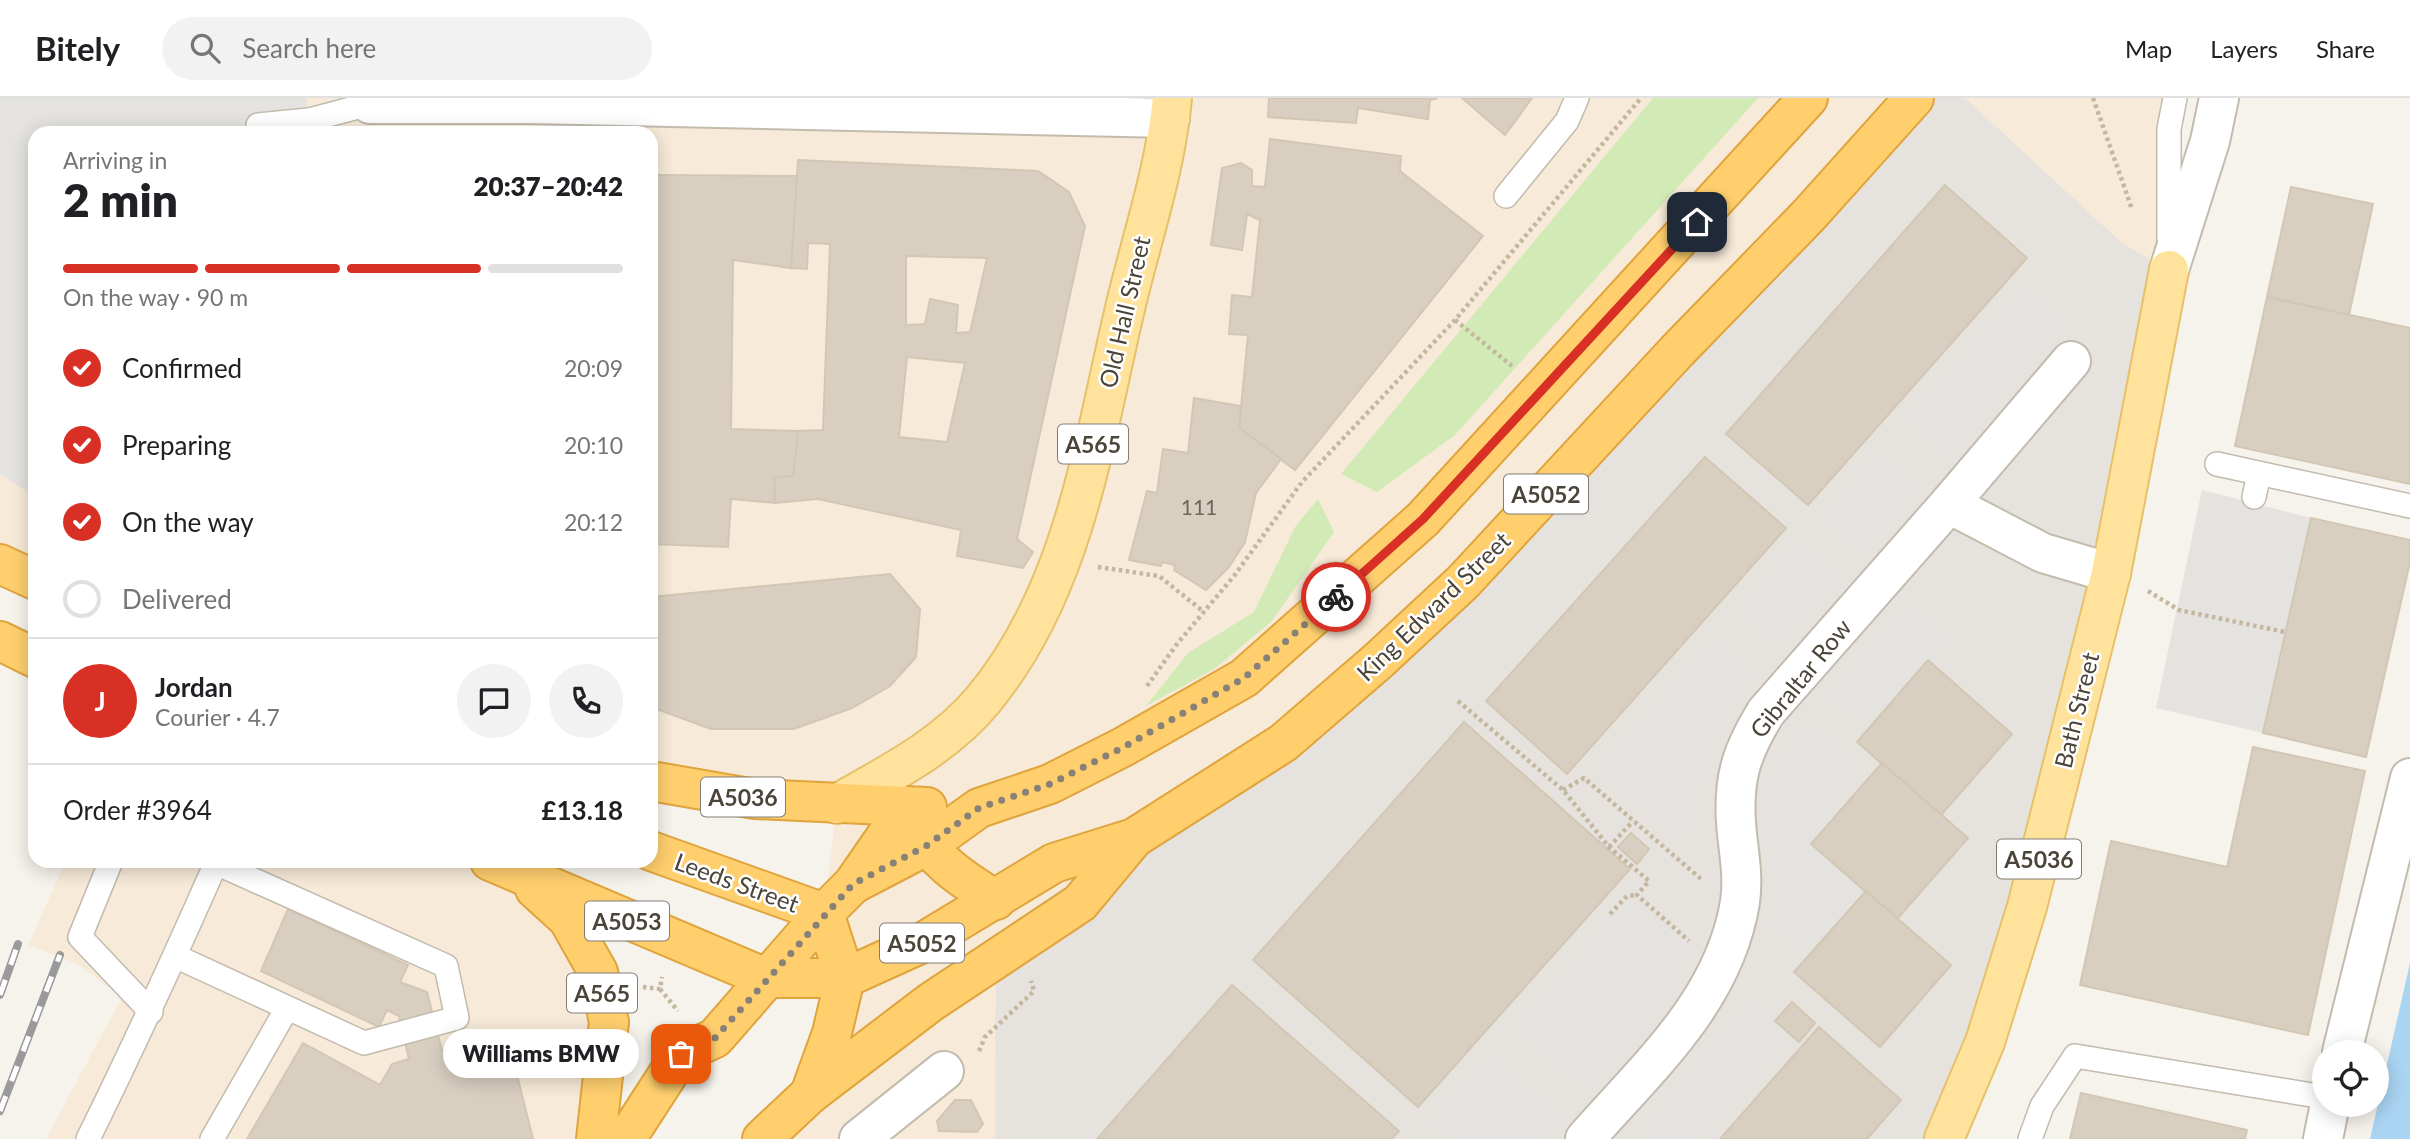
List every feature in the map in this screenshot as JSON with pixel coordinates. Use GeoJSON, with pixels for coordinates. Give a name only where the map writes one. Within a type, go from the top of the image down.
{"type":"FeatureCollection","features":[{"type":"Feature","properties":{"kind":"highway","name":"A5052"},"geometry":{"type":"LineString","coordinates":[[853,884],[926,846],[979,808],[1063,778],[1124,747],[1244,678],[1423,519],[1808,98]]}},
{"type":"Feature","properties":{"kind":"highway","name":"King Edward Street"},"geometry":{"type":"LineString","coordinates":[[766,978],[845,978],[920,944],[1054,863],[1134,838],[1283,743],[1378,661],[1462,582],[1677,351],[1809,215],[1914,98]]}},
{"type":"Feature","properties":{"kind":"highway"},"geometry":{"type":"LineString","coordinates":[[0,564],[28,577]]}},
{"type":"Feature","properties":{"kind":"highway"},"geometry":{"type":"LineString","coordinates":[[0,641],[28,655]]}},
{"type":"Feature","properties":{"kind":"highway","name":"A5036"},"geometry":{"type":"LineString","coordinates":[[658,782],[755,799],[979,808]]}},
{"type":"Feature","properties":{"kind":"highway"},"geometry":{"type":"LineString","coordinates":[[626,1139],[681,1054],[715,1038],[824,913],[853,884],[907,806],[926,846],[954,873],[996,900]]}},
{"type":"Feature","properties":{"kind":"highway"},"geometry":{"type":"LineString","coordinates":[[762,1139],[810,1094],[931,1002],[1080,904],[1134,838]]}},
{"type":"Feature","properties":{"kind":"highway","name":"Leeds Street"},"geometry":{"type":"LineString","coordinates":[[658,854],[824,913]]}},
{"type":"Feature","properties":{"kind":"highway","name":"A565"},"geometry":{"type":"LineString","coordinates":[[506,868],[568,919],[598,972],[609,1022],[596,1139]]}},
{"type":"Feature","properties":{"kind":"highway","name":"A5053"},"geometry":{"type":"LineString","coordinates":[[507,868],[766,978]]}},
{"type":"Feature","properties":{"kind":"highway"},"geometry":{"type":"LineString","coordinates":[[810,1094],[832,1033],[845,978],[824,913]]}},
{"type":"Feature","properties":{"kind":"main road","name":"Old Hall Street"},"geometry":{"type":"LineString","coordinates":[[837,804],[930,751],[982,701],[1012,659],[1060,570],[1076,516],[1171,108]]}},
{"type":"Feature","properties":{"kind":"main road","name":"Bath Street"},"geometry":{"type":"LineString","coordinates":[[1944,1139],[1985,1042],[2125,579],[2169,270]]}},
{"type":"Feature","properties":{"kind":"main road"},"geometry":{"type":"LineString","coordinates":[[907,806],[930,751]]}},
{"type":"Feature","properties":{"kind":"street","name":"Bath Street"},"geometry":{"type":"LineString","coordinates":[[2169,270],[2210,141],[2219,98]]}},
{"type":"Feature","properties":{"kind":"street"},"geometry":{"type":"LineString","coordinates":[[370,101],[529,119],[1171,108]]}},
{"type":"Feature","properties":{"kind":"street","name":"Gibraltar Row"},"geometry":{"type":"LineString","coordinates":[[1585,1139],[1700,1007],[1724,959],[1742,885],[1735,789],[1746,745],[1766,712],[2071,361]]}},
{"type":"Feature","properties":{"kind":"street"},"geometry":{"type":"LineString","coordinates":[[1949,504],[2036,549],[2125,579]]}},
{"type":"Feature","properties":{"kind":"street"},"geometry":{"type":"LineString","coordinates":[[2346,1040],[2410,778]]}},
{"type":"Feature","properties":{"kind":"street"},"geometry":{"type":"LineString","coordinates":[[859,1139],[959,1064]]}},
{"type":"Feature","properties":{"kind":"street"},"geometry":{"type":"LineString","coordinates":[[2323,1139],[2327,1117]]}},
{"type":"Feature","properties":{"kind":"lane"},"geometry":{"type":"LineString","coordinates":[[1506,195],[1567,121],[1577,98]]}},
{"type":"Feature","properties":{"kind":"lane","name":"Bath Street"},"geometry":{"type":"LineString","coordinates":[[2169,270],[2169,129],[2175,98]]}},
{"type":"Feature","properties":{"kind":"lane"},"geometry":{"type":"LineString","coordinates":[[258,125],[309,120],[370,101]]}},
{"type":"Feature","properties":{"kind":"lane"},"geometry":{"type":"LineString","coordinates":[[2217,464],[2257,486],[2410,506]]}},
{"type":"Feature","properties":{"kind":"lane"},"geometry":{"type":"LineString","coordinates":[[108,868],[80,937],[151,1013]]}},
{"type":"Feature","properties":{"kind":"lane"},"geometry":{"type":"LineString","coordinates":[[88,1139],[151,1013],[214,868]]}},
{"type":"Feature","properties":{"kind":"lane"},"geometry":{"type":"LineString","coordinates":[[175,956],[286,1010],[364,1043],[457,1018],[446,966],[227,868]]}},
{"type":"Feature","properties":{"kind":"lane"},"geometry":{"type":"LineString","coordinates":[[212,1139],[286,1010]]}},
{"type":"Feature","properties":{"kind":"lane"},"geometry":{"type":"LineString","coordinates":[[2030,1139],[2042,1106],[2075,1056],[2312,1095]]}},
{"type":"Feature","properties":{"kind":"path"},"geometry":{"type":"LineString","coordinates":[[1146,687],[1302,482],[1455,320],[1641,98]]}},
{"type":"Feature","properties":{"kind":"path"},"geometry":{"type":"LineString","coordinates":[[2093,98],[2132,209]]}},
{"type":"Feature","properties":{"kind":"path"},"geometry":{"type":"LineString","coordinates":[[1455,320],[1542,391]]}},
{"type":"Feature","properties":{"kind":"path"},"geometry":{"type":"LineString","coordinates":[[1097,567],[1159,576],[1204,612]]}},
{"type":"Feature","properties":{"kind":"path"},"geometry":{"type":"LineString","coordinates":[[2125,579],[2179,610],[2285,632]]}},
{"type":"Feature","properties":{"kind":"path"},"geometry":{"type":"LineString","coordinates":[[1458,701],[1563,790],[1609,847],[1649,881],[1637,895],[1628,896],[1610,914]]}},
{"type":"Feature","properties":{"kind":"path"},"geometry":{"type":"LineString","coordinates":[[1563,790],[1584,778],[1710,888]]}},
{"type":"Feature","properties":{"kind":"path"},"geometry":{"type":"LineString","coordinates":[[1609,847],[1633,821]]}},
{"type":"Feature","properties":{"kind":"path"},"geometry":{"type":"LineString","coordinates":[[1637,895],[1689,941],[1696,938]]}},
{"type":"Feature","properties":{"kind":"path"},"geometry":{"type":"LineString","coordinates":[[660,989],[663,970]]}},
{"type":"Feature","properties":{"kind":"path"},"geometry":{"type":"LineString","coordinates":[[959,1064],[1034,991],[1028,974]]}},
{"type":"Feature","properties":{"kind":"path"},"geometry":{"type":"LineString","coordinates":[[636,986],[660,989],[678,1011]]}},
{"type":"Feature","properties":{"kind":"shaded area"},"geometry":{"type":"Polygon","coordinates":[[[0,98],[2175,98],[2169,270],[1944,1139],[762,1139],[810,1094],[845,978],[824,913],[837,804],[658,782],[658,126],[28,126],[28,577],[0,564],[0,98]]]}},
{"type":"Feature","properties":{"kind":"shaded area"},"geometry":{"type":"Polygon","coordinates":[[[0,98],[307,98],[309,126],[28,126],[28,492],[0,474],[0,98]]]}},
{"type":"Feature","properties":{"kind":"shaded area"},"geometry":{"type":"Polygon","coordinates":[[[1914,98],[1965,98],[2123,244],[2169,270],[2125,490],[1944,1139],[995,1139],[996,935],[1134,838],[1283,743],[1914,98]]]}},
{"type":"Feature","properties":{"kind":"shaded area"},"geometry":{"type":"Polygon","coordinates":[[[2023,289],[2063,325],[1947,456],[1908,420],[2023,289]]]}},
{"type":"Feature","properties":{"kind":"shaded area"},"geometry":{"type":"Polygon","coordinates":[[[1879,454],[1917,487],[1859,553],[1822,519],[1879,454]]]}},
{"type":"Feature","properties":{"kind":"shaded area"},"geometry":{"type":"Polygon","coordinates":[[[2202,490],[2311,518],[2263,733],[2156,708],[2202,490]]]}},
{"type":"Feature","properties":{"kind":"shaded area"},"geometry":{"type":"Polygon","coordinates":[[[1799,543],[1839,577],[1779,645],[1740,610],[1799,543]]]}},
{"type":"Feature","properties":{"kind":"shaded area"},"geometry":{"type":"Polygon","coordinates":[[[1909,605],[1946,638],[1869,728],[1830,695],[1909,605]]]}},
{"type":"Feature","properties":{"kind":"shaded area"},"geometry":{"type":"Polygon","coordinates":[[[1714,641],[1753,676],[1733,700],[1706,750],[1699,777],[1696,815],[1674,838],[1599,770],[1714,641]]]}},
{"type":"Feature","properties":{"kind":"shaded area"},"geometry":{"type":"Polygon","coordinates":[[[1809,723],[1861,770],[1833,799],[1830,808],[1835,816],[1811,844],[1866,891],[1808,957],[1769,922],[1789,901],[1774,888],[1766,807],[1769,779],[1809,723]]]}},
{"type":"Feature","properties":{"kind":"shaded area"},"geometry":{"type":"Polygon","coordinates":[[[63,868],[497,868],[598,972],[596,1139],[46,1139],[122,997],[77,964],[28,945],[63,868]]]}},
{"type":"Feature","properties":{"kind":"shaded area"},"geometry":{"type":"Polygon","coordinates":[[[1632,899],[1690,951],[1671,973],[1679,979],[1672,997],[1588,1089],[1517,1027],[1632,899]]]}},
{"type":"Feature","properties":{"kind":"shaded area"},"geometry":{"type":"Polygon","coordinates":[[[1752,1000],[1791,1035],[1700,1139],[1651,1139],[1642,1130],[1752,1000]]]}},
{"type":"Feature","properties":{"kind":"shaded area"},"geometry":{"type":"Polygon","coordinates":[[[1490,1056],[1561,1119],[1543,1139],[1453,1139],[1432,1121],[1490,1056]]]}},
{"type":"Feature","properties":{"kind":"green space"},"geometry":{"type":"Polygon","coordinates":[[[1653,98],[1758,98],[1455,435],[1377,492],[1341,474],[1653,98]]]}},
{"type":"Feature","properties":{"kind":"green space"},"geometry":{"type":"Polygon","coordinates":[[[1318,499],[1334,532],[1271,622],[1214,669],[1146,706],[1188,653],[1254,612],[1295,527],[1318,499]]]}},
{"type":"Feature","properties":{"kind":"water"},"geometry":{"type":"Polygon","coordinates":[[[2410,963],[2410,1139],[2370,1139],[2375,1117],[2389,1117],[2389,1055],[2410,963]]]}},
{"type":"Feature","properties":{"kind":"building"},"geometry":{"type":"Polygon","coordinates":[[[1269,98],[1438,98],[1430,100],[1428,119],[1358,108],[1356,123],[1268,117],[1269,98]]]}},
{"type":"Feature","properties":{"kind":"building"},"geometry":{"type":"Polygon","coordinates":[[[1462,98],[1532,98],[1505,135],[1462,98]]]}},
{"type":"Feature","properties":{"kind":"building"},"geometry":{"type":"Polygon","coordinates":[[[1270,139],[1401,156],[1400,171],[1483,236],[1295,470],[1239,428],[1248,335],[1229,334],[1232,295],[1252,297],[1260,220],[1247,214],[1242,250],[1211,245],[1222,168],[1241,163],[1252,170],[1252,186],[1265,187],[1270,139]]]}},
{"type":"Feature","properties":{"kind":"building"},"geometry":{"type":"Polygon","coordinates":[[[798,160],[1038,171],[1069,192],[1085,226],[1017,539],[1033,552],[1023,568],[957,556],[961,530],[818,499],[775,503],[774,477],[793,476],[798,431],[823,430],[830,244],[808,243],[807,269],[791,268],[798,160]],[[906,256],[906,325],[925,324],[930,299],[958,305],[956,333],[970,332],[987,258],[906,256]],[[907,357],[899,437],[947,442],[965,363],[907,357]]]}},
{"type":"Feature","properties":{"kind":"building"},"geometry":{"type":"Polygon","coordinates":[[[658,175],[797,176],[791,268],[733,260],[731,429],[798,431],[793,476],[774,477],[775,503],[731,499],[728,547],[658,544],[658,175]]]}},
{"type":"Feature","properties":{"kind":"building"},"geometry":{"type":"Polygon","coordinates":[[[1945,185],[2027,258],[1808,505],[1726,434],[1945,185]]]}},
{"type":"Feature","properties":{"kind":"building"},"geometry":{"type":"Polygon","coordinates":[[[2291,187],[2373,204],[2349,315],[2267,297],[2291,187]]]}},
{"type":"Feature","properties":{"kind":"building"},"geometry":{"type":"Polygon","coordinates":[[[2267,297],[2410,328],[2410,484],[2235,446],[2267,297]]]}},
{"type":"Feature","properties":{"kind":"building"},"geometry":{"type":"Polygon","coordinates":[[[1194,398],[1241,406],[1239,428],[1281,459],[1256,493],[1245,542],[1229,567],[1206,590],[1174,570],[1175,565],[1162,562],[1161,566],[1129,560],[1147,491],[1157,493],[1163,449],[1188,453],[1194,398]]]}},
{"type":"Feature","properties":{"kind":"building"},"geometry":{"type":"Polygon","coordinates":[[[1705,457],[1786,528],[1567,774],[1486,701],[1705,457]]]}},
{"type":"Feature","properties":{"kind":"building"},"geometry":{"type":"Polygon","coordinates":[[[2311,518],[2410,540],[2410,562],[2366,757],[2263,733],[2311,518]]]}},
{"type":"Feature","properties":{"kind":"building"},"geometry":{"type":"Polygon","coordinates":[[[890,574],[920,609],[916,657],[890,686],[852,708],[794,729],[711,729],[658,710],[658,596],[890,574]]]}},
{"type":"Feature","properties":{"kind":"building"},"geometry":{"type":"Polygon","coordinates":[[[1928,660],[2012,734],[1941,815],[1857,742],[1928,660]]]}},
{"type":"Feature","properties":{"kind":"building"},"geometry":{"type":"Polygon","coordinates":[[[1464,722],[1630,869],[1418,1107],[1253,960],[1464,722]]]}},
{"type":"Feature","properties":{"kind":"building"},"geometry":{"type":"Polygon","coordinates":[[[2253,747],[2365,771],[2308,1035],[2080,985],[2111,841],[2227,867],[2253,747]]]}},
{"type":"Feature","properties":{"kind":"building"},"geometry":{"type":"Polygon","coordinates":[[[1882,763],[1968,838],[1897,919],[1811,844],[1882,763]]]}},
{"type":"Feature","properties":{"kind":"building"},"geometry":{"type":"Polygon","coordinates":[[[1631,833],[1649,849],[1637,864],[1618,847],[1631,833]]]}},
{"type":"Feature","properties":{"kind":"building"},"geometry":{"type":"Polygon","coordinates":[[[1866,891],[1951,965],[1880,1047],[1794,972],[1866,891]]]}},
{"type":"Feature","properties":{"kind":"building"},"geometry":{"type":"Polygon","coordinates":[[[288,909],[408,965],[400,982],[427,992],[442,1051],[507,1035],[533,1139],[247,1139],[303,1043],[380,1085],[392,1064],[409,1059],[399,1016],[387,1010],[379,1027],[261,971],[288,909]]]}},
{"type":"Feature","properties":{"kind":"building"},"geometry":{"type":"Polygon","coordinates":[[[1232,985],[1399,1131],[1392,1139],[1097,1139],[1232,985]]]}},
{"type":"Feature","properties":{"kind":"building"},"geometry":{"type":"Polygon","coordinates":[[[1792,1002],[1815,1023],[1799,1042],[1775,1021],[1792,1002]]]}},
{"type":"Feature","properties":{"kind":"building"},"geometry":{"type":"Polygon","coordinates":[[[1819,1027],[1901,1100],[1867,1139],[1720,1139],[1819,1027]]]}},
{"type":"Feature","properties":{"kind":"building"},"geometry":{"type":"Polygon","coordinates":[[[2081,1093],[2247,1130],[2245,1139],[2070,1139],[2081,1093]]]}},
{"type":"Feature","properties":{"kind":"building"},"geometry":{"type":"Polygon","coordinates":[[[955,1100],[971,1100],[983,1124],[977,1132],[939,1131],[937,1121],[955,1100]]]}},
{"type":"Feature","properties":{"kind":"railway"},"geometry":{"type":"LineString","coordinates":[[0,995],[18,944]]}},
{"type":"Feature","properties":{"kind":"railway"},"geometry":{"type":"LineString","coordinates":[[0,1111],[60,955]]}},
{"type":"Feature","properties":{"kind":"way so far"},"geometry":{"type":"LineString","coordinates":[[681,1054],[715,1038],[824,913],[853,884],[926,846],[979,808],[1050,784],[1124,747],[1244,678],[1336,597]]}},
{"type":"Feature","properties":{"kind":"place","name":"Williams BMW"},"geometry":{"type":"Point","coordinates":[681,1054]}},
{"type":"Feature","properties":{"kind":"route"},"geometry":{"type":"LineString","coordinates":[[1336,597],[1423,519],[1697,222]]}}]}
